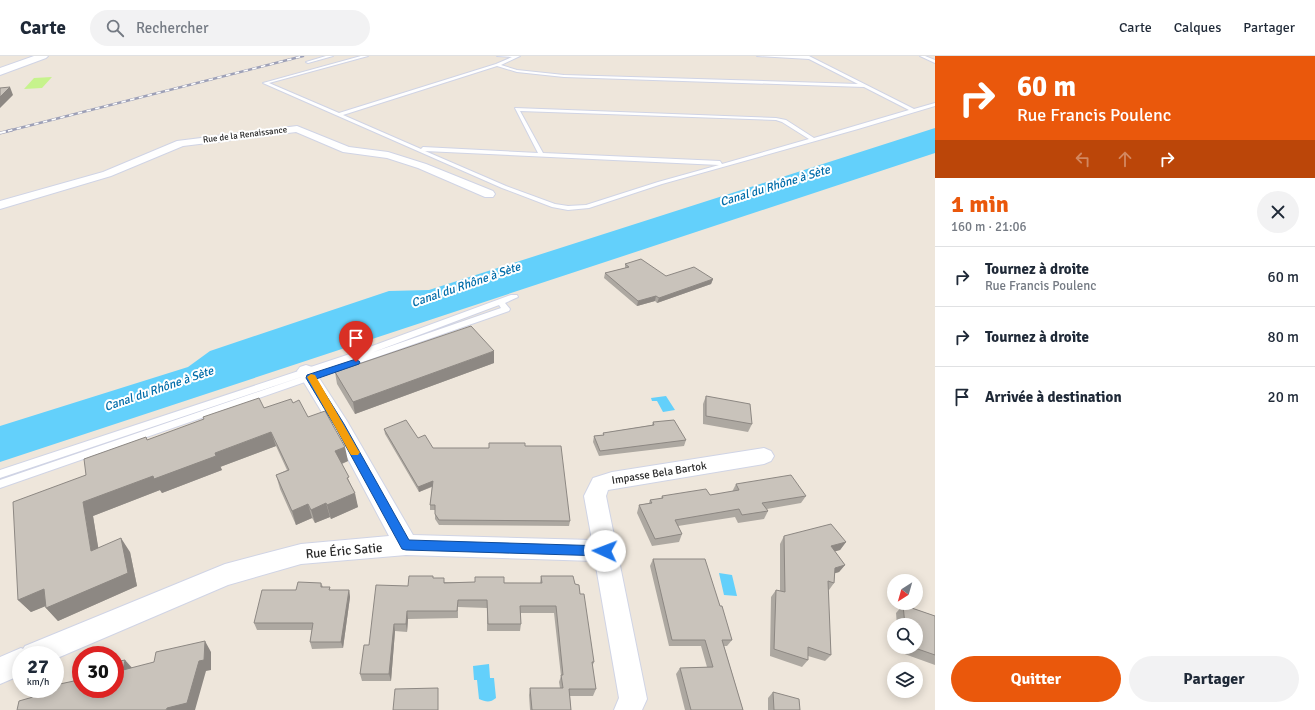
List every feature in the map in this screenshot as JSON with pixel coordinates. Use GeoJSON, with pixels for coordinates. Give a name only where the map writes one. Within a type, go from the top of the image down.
{"type":"FeatureCollection","features":[{"type":"Feature","properties":{"kind":"main road"},"geometry":{"type":"LineString","coordinates":[[0,72],[43,56]]}},
{"type":"Feature","properties":{"kind":"street","name":"Rue de la Renaissance"},"geometry":{"type":"LineString","coordinates":[[0,205],[107,174],[181,143],[297,129],[347,150],[388,155],[422,166],[489,194]]}},
{"type":"Feature","properties":{"kind":"street"},"geometry":{"type":"LineString","coordinates":[[308,374],[340,426],[406,545]]}},
{"type":"Feature","properties":{"kind":"street","name":"Impasse Bela Bartok"},"geometry":{"type":"LineString","coordinates":[[605,551],[595,496],[600,484],[612,480],[764,456]]}},
{"type":"Feature","properties":{"kind":"street","name":"Rue Éric Satie"},"geometry":{"type":"LineString","coordinates":[[55,646],[225,575],[301,554],[406,545],[605,551]]}},
{"type":"Feature","properties":{"kind":"street"},"geometry":{"type":"LineString","coordinates":[[605,551],[633,699],[628,710]]}},
{"type":"Feature","properties":{"kind":"street"},"geometry":{"type":"LineString","coordinates":[[0,671],[12,665]]}},
{"type":"Feature","properties":{"kind":"lane"},"geometry":{"type":"LineString","coordinates":[[308,62],[331,56]]}},
{"type":"Feature","properties":{"kind":"lane"},"geometry":{"type":"LineString","coordinates":[[341,56],[352,60]]}},
{"type":"Feature","properties":{"kind":"lane"},"geometry":{"type":"LineString","coordinates":[[366,56],[265,83],[504,187],[554,206],[568,208],[587,207],[660,183],[935,104]]}},
{"type":"Feature","properties":{"kind":"lane"},"geometry":{"type":"LineString","coordinates":[[499,56],[517,56]]}},
{"type":"Feature","properties":{"kind":"lane"},"geometry":{"type":"LineString","coordinates":[[339,115],[497,65],[517,56]]}},
{"type":"Feature","properties":{"kind":"lane"},"geometry":{"type":"LineString","coordinates":[[759,56],[808,57],[914,110]]}},
{"type":"Feature","properties":{"kind":"lane"},"geometry":{"type":"LineString","coordinates":[[922,56],[935,62]]}},
{"type":"Feature","properties":{"kind":"lane"},"geometry":{"type":"LineString","coordinates":[[497,65],[517,71],[564,76],[865,86]]}},
{"type":"Feature","properties":{"kind":"lane"},"geometry":{"type":"LineString","coordinates":[[541,154],[517,109],[776,119],[784,121],[814,140]]}},
{"type":"Feature","properties":{"kind":"lane"},"geometry":{"type":"LineString","coordinates":[[418,149],[731,163]]}},
{"type":"Feature","properties":{"kind":"lane"},"geometry":{"type":"LineString","coordinates":[[0,474],[506,309],[500,302],[514,297]]}},
{"type":"Feature","properties":{"kind":"lane"},"geometry":{"type":"LineString","coordinates":[[0,484],[308,374]]}},
{"type":"Feature","properties":{"kind":"green space"},"geometry":{"type":"Polygon","coordinates":[[[52,77],[42,88],[24,89],[34,78],[52,77]]]}},
{"type":"Feature","properties":{"kind":"water","name":"Canal du Rhône à Sète"},"geometry":{"type":"Polygon","coordinates":[[[935,128],[935,153],[0,462],[0,426],[188,367],[210,351],[389,291],[429,290],[935,128]]]}},
{"type":"Feature","properties":{"kind":"water"},"geometry":{"type":"Polygon","coordinates":[[[666,396],[675,410],[663,412],[657,401],[652,401],[651,398],[666,396]]]}},
{"type":"Feature","properties":{"kind":"water"},"geometry":{"type":"Polygon","coordinates":[[[719,573],[732,575],[737,596],[724,595],[719,573]]]}},
{"type":"Feature","properties":{"kind":"water"},"geometry":{"type":"Polygon","coordinates":[[[489,664],[490,678],[494,678],[496,698],[488,702],[479,699],[477,680],[474,680],[473,666],[489,664]]]}},
{"type":"Feature","properties":{"kind":"building"},"geometry":{"type":"Polygon","coordinates":[[[10,87],[0,97],[0,88],[10,87]]]}},
{"type":"Feature","properties":{"kind":"building"},"geometry":{"type":"Polygon","coordinates":[[[641,259],[666,276],[694,267],[713,279],[659,298],[656,296],[638,301],[605,273],[629,267],[625,264],[641,259]]]}},
{"type":"Feature","properties":{"kind":"building"},"geometry":{"type":"Polygon","coordinates":[[[471,326],[494,351],[353,402],[335,372],[471,326]]]}},
{"type":"Feature","properties":{"kind":"building"},"geometry":{"type":"Polygon","coordinates":[[[706,396],[750,404],[752,424],[706,416],[706,396]]]}},
{"type":"Feature","properties":{"kind":"building"},"geometry":{"type":"Polygon","coordinates":[[[259,398],[264,408],[291,399],[293,403],[299,400],[308,417],[325,411],[345,447],[335,451],[349,477],[347,478],[355,493],[311,510],[308,504],[292,511],[276,475],[289,470],[271,432],[215,453],[216,456],[154,479],[153,476],[83,502],[91,551],[121,538],[128,573],[46,608],[44,589],[18,600],[13,502],[86,475],[84,459],[146,437],[147,440],[204,419],[203,417],[259,398]]]}},
{"type":"Feature","properties":{"kind":"building"},"geometry":{"type":"Polygon","coordinates":[[[406,420],[418,438],[425,435],[433,448],[489,448],[489,443],[525,443],[525,446],[561,446],[570,521],[439,520],[435,514],[435,505],[430,505],[433,481],[418,487],[384,429],[406,420]]]}},
{"type":"Feature","properties":{"kind":"building"},"geometry":{"type":"Polygon","coordinates":[[[674,420],[686,440],[600,451],[594,436],[604,435],[603,433],[654,425],[653,422],[674,420]]]}},
{"type":"Feature","properties":{"kind":"building"},"geometry":{"type":"Polygon","coordinates":[[[791,475],[806,496],[762,503],[768,511],[742,515],[739,509],[675,520],[682,534],[655,539],[639,505],[652,503],[650,500],[663,498],[662,496],[706,489],[710,495],[739,490],[736,484],[791,475]]]}},
{"type":"Feature","properties":{"kind":"building"},"geometry":{"type":"Polygon","coordinates":[[[831,524],[846,542],[831,546],[845,565],[835,568],[834,583],[828,581],[831,655],[808,647],[808,660],[774,649],[776,590],[785,592],[784,536],[831,524]]]}},
{"type":"Feature","properties":{"kind":"building"},"geometry":{"type":"Polygon","coordinates":[[[653,559],[705,559],[720,606],[722,606],[732,640],[722,640],[743,710],[691,710],[680,668],[713,667],[705,640],[672,640],[653,559]]]}},
{"type":"Feature","properties":{"kind":"building"},"geometry":{"type":"Polygon","coordinates":[[[409,576],[433,576],[433,578],[444,578],[444,583],[475,582],[475,577],[504,577],[504,583],[542,583],[541,576],[573,576],[575,584],[579,585],[580,594],[584,594],[594,662],[592,662],[596,689],[569,689],[571,710],[532,710],[530,688],[563,688],[556,606],[520,606],[521,624],[488,624],[487,600],[458,600],[457,611],[407,611],[406,624],[394,624],[389,674],[360,674],[364,645],[369,645],[376,585],[408,586],[409,576]]]}},
{"type":"Feature","properties":{"kind":"building"},"geometry":{"type":"Polygon","coordinates":[[[298,582],[321,583],[321,587],[330,587],[329,590],[349,590],[341,642],[310,642],[313,623],[254,623],[262,590],[296,590],[298,582]]]}},
{"type":"Feature","properties":{"kind":"building"},"geometry":{"type":"Polygon","coordinates":[[[904,610],[918,610],[935,616],[935,655],[923,651],[923,618],[904,618],[904,610]]]}},
{"type":"Feature","properties":{"kind":"building"},"geometry":{"type":"Polygon","coordinates":[[[205,641],[204,660],[199,661],[187,703],[167,708],[166,710],[17,710],[19,701],[30,698],[64,698],[64,683],[72,681],[72,698],[124,698],[124,670],[154,662],[156,652],[205,641]]]}},
{"type":"Feature","properties":{"kind":"building"},"geometry":{"type":"Polygon","coordinates":[[[438,688],[438,710],[393,710],[395,689],[438,688]]]}},
{"type":"Feature","properties":{"kind":"building"},"geometry":{"type":"Polygon","coordinates":[[[773,692],[799,699],[800,710],[774,710],[773,692]]]}},
{"type":"Feature","properties":{"kind":"railway"},"geometry":{"type":"LineString","coordinates":[[8,131],[303,56]]}},
{"type":"Feature","properties":{"kind":"railway"},"geometry":{"type":"LineString","coordinates":[[8,131],[12,130]]}},
{"type":"Feature","properties":{"kind":"railway"},"geometry":{"type":"LineString","coordinates":[[0,133],[8,131]]}},
{"type":"Feature","properties":{"kind":"slow traffic"},"geometry":{"type":"LineString","coordinates":[[311,377],[310,378],[355,452]]}},
{"type":"Feature","properties":{"kind":"route"},"geometry":{"type":"LineString","coordinates":[[356,362],[310,378],[340,426],[406,545],[605,551]]}}]}
